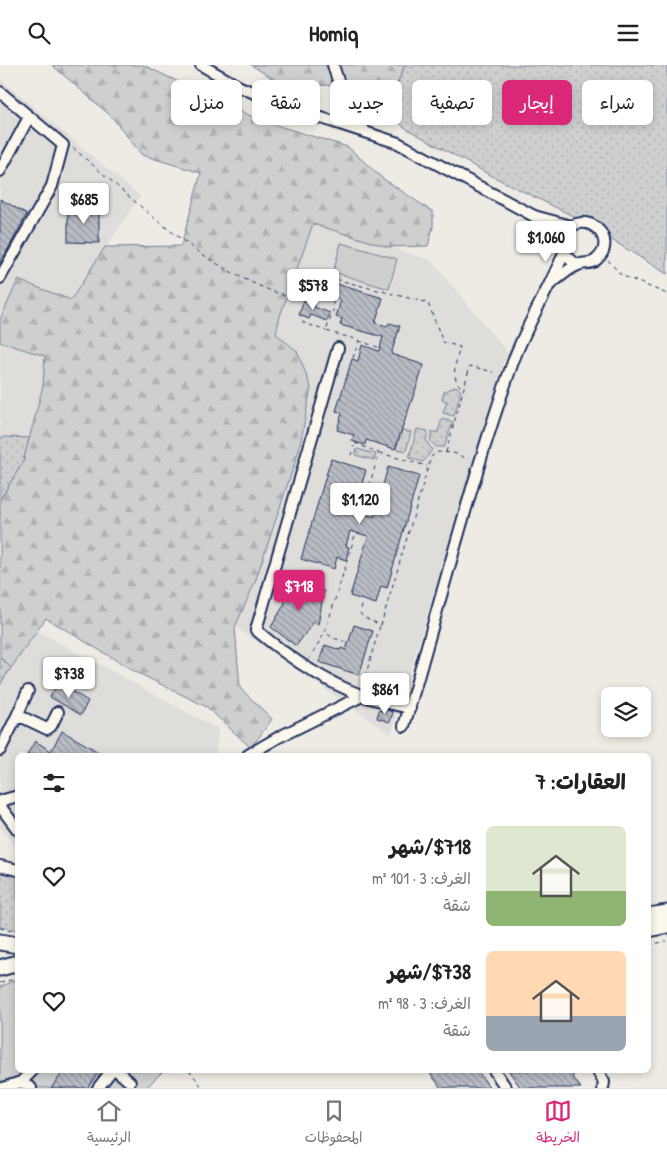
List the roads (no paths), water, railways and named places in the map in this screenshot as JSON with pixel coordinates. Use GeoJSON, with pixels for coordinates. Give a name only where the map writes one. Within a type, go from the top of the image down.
{"type":"FeatureCollection","features":[{"type":"Feature","properties":{"kind":"highway"},"geometry":{"type":"LineString","coordinates":[[651,917],[667,913]]}},
{"type":"Feature","properties":{"kind":"highway"},"geometry":{"type":"LineString","coordinates":[[651,929],[667,925]]}},
{"type":"Feature","properties":{"kind":"highway"},"geometry":{"type":"LineString","coordinates":[[0,942],[15,939]]}},
{"type":"Feature","properties":{"kind":"highway"},"geometry":{"type":"LineString","coordinates":[[0,968],[15,964]]}},
{"type":"Feature","properties":{"kind":"street"},"geometry":{"type":"LineString","coordinates":[[201,65],[240,87],[291,108],[364,130],[398,143],[534,216],[563,239]]}},
{"type":"Feature","properties":{"kind":"street"},"geometry":{"type":"LineString","coordinates":[[333,65],[340,87],[364,130]]}},
{"type":"Feature","properties":{"kind":"street"},"geometry":{"type":"LineString","coordinates":[[0,92],[63,145],[52,186],[0,278]]}},
{"type":"Feature","properties":{"kind":"street"},"geometry":{"type":"LineString","coordinates":[[0,171],[30,117]]}},
{"type":"Feature","properties":{"kind":"street"},"geometry":{"type":"LineString","coordinates":[[534,216],[571,226]]}},
{"type":"Feature","properties":{"kind":"street"},"geometry":{"type":"LineString","coordinates":[[404,726],[491,429],[514,359],[526,330],[551,283],[564,253],[563,239],[571,226],[581,222],[592,224],[598,228],[605,243],[602,254],[595,261],[578,265],[551,283]]}},
{"type":"Feature","properties":{"kind":"street"},"geometry":{"type":"LineString","coordinates":[[564,253],[578,265]]}},
{"type":"Feature","properties":{"kind":"street"},"geometry":{"type":"LineString","coordinates":[[338,348],[256,630],[283,652],[340,687],[362,691],[410,708]]}},
{"type":"Feature","properties":{"kind":"street"},"geometry":{"type":"LineString","coordinates":[[0,750],[28,691]]}},
{"type":"Feature","properties":{"kind":"street"},"geometry":{"type":"LineString","coordinates":[[251,753],[362,691]]}},
{"type":"Feature","properties":{"kind":"street"},"geometry":{"type":"LineString","coordinates":[[16,718],[24,718],[47,729],[51,726],[58,712]]}},
{"type":"Feature","properties":{"kind":"street"},"geometry":{"type":"LineString","coordinates":[[0,801],[15,797]]}},
{"type":"Feature","properties":{"kind":"street"},"geometry":{"type":"LineString","coordinates":[[0,806],[15,826]]}},
{"type":"Feature","properties":{"kind":"street"},"geometry":{"type":"LineString","coordinates":[[0,866],[15,869]]}},
{"type":"Feature","properties":{"kind":"street"},"geometry":{"type":"LineString","coordinates":[[3,1088],[21,1082],[30,1073]]}},
{"type":"Feature","properties":{"kind":"street"},"geometry":{"type":"LineString","coordinates":[[100,1087],[110,1073]]}},
{"type":"Feature","properties":{"kind":"street"},"geometry":{"type":"LineString","coordinates":[[120,1073],[130,1082]]}},
{"type":"Feature","properties":{"kind":"street"},"geometry":{"type":"LineString","coordinates":[[496,1073],[506,1088]]}},
{"type":"Feature","properties":{"kind":"street"},"geometry":{"type":"LineString","coordinates":[[599,1073],[604,1082],[603,1088]]}},
{"type":"Feature","properties":{"kind":"street"},"geometry":{"type":"LineString","coordinates":[[21,1082],[30,1088]]}}]}
